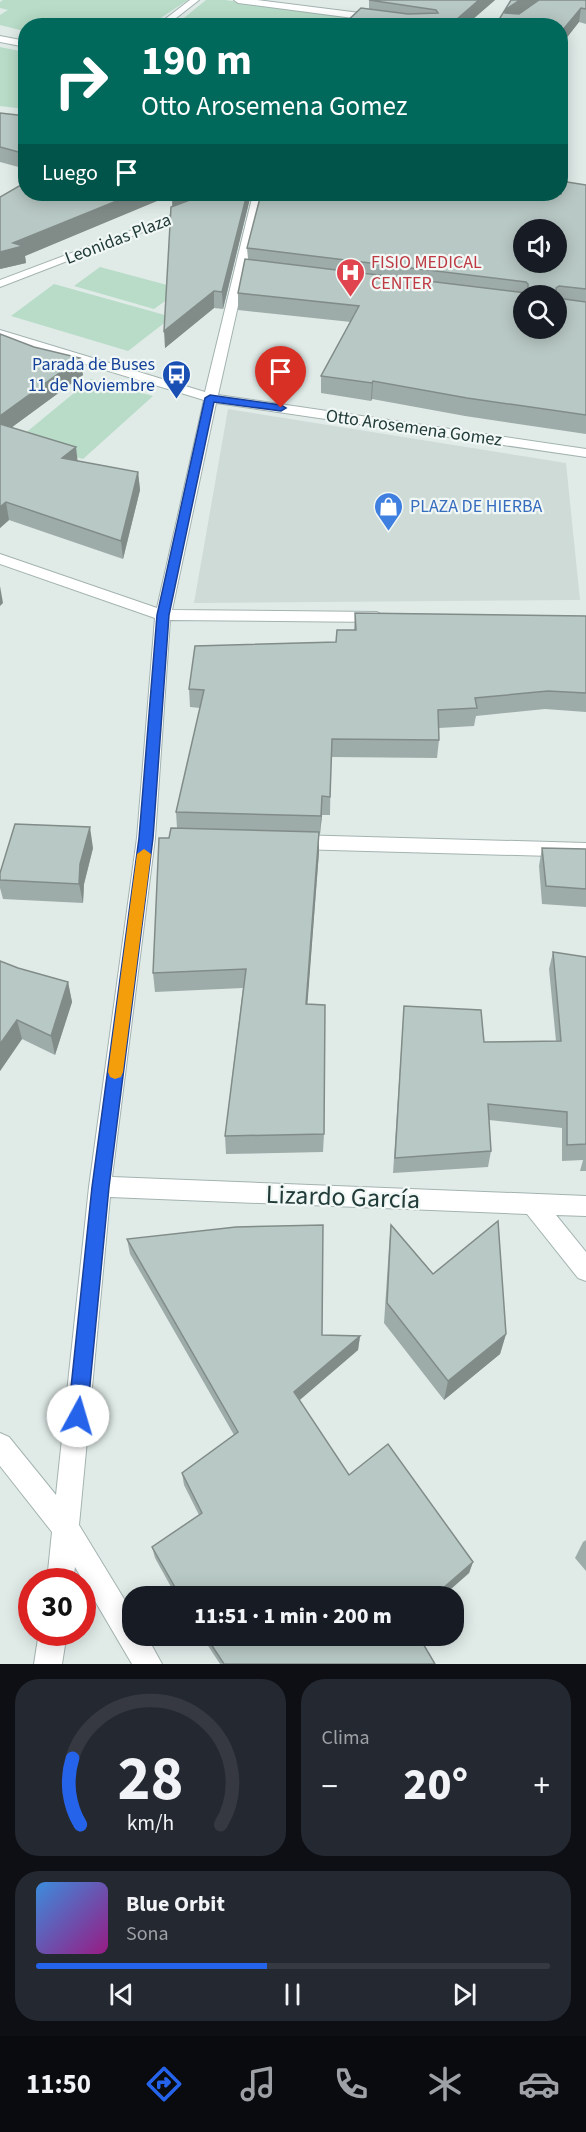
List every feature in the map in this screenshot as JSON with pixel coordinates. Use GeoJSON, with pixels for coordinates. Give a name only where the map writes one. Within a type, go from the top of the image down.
{"type":"FeatureCollection","features":[{"type":"Feature","properties":{"kind":"street"},"geometry":{"type":"LineString","coordinates":[[171,18],[195,0]]}},
{"type":"Feature","properties":{"kind":"street"},"geometry":{"type":"LineString","coordinates":[[237,0],[376,18]]}},
{"type":"Feature","properties":{"kind":"street"},"geometry":{"type":"LineString","coordinates":[[0,39],[18,42]]}},
{"type":"Feature","properties":{"kind":"street","name":"Leonidas Plaza"},"geometry":{"type":"LineString","coordinates":[[0,284],[219,201]]}},
{"type":"Feature","properties":{"kind":"street"},"geometry":{"type":"LineString","coordinates":[[62,1568],[100,1187],[146,838],[163,615],[210,398],[244,269],[257,201]]}},
{"type":"Feature","properties":{"kind":"street","name":"Otto Arosemena Gomez"},"geometry":{"type":"LineString","coordinates":[[0,334],[210,398],[586,453]]}},
{"type":"Feature","properties":{"kind":"street"},"geometry":{"type":"LineString","coordinates":[[0,559],[163,615],[398,618]]}},
{"type":"Feature","properties":{"kind":"street"},"geometry":{"type":"LineString","coordinates":[[146,838],[170,839]]}},
{"type":"Feature","properties":{"kind":"street"},"geometry":{"type":"LineString","coordinates":[[277,842],[586,850]]}},
{"type":"Feature","properties":{"kind":"street","name":"Lizardo García"},"geometry":{"type":"LineString","coordinates":[[100,1187],[586,1206]]}},
{"type":"Feature","properties":{"kind":"street"},"geometry":{"type":"LineString","coordinates":[[533,1204],[586,1270]]}},
{"type":"Feature","properties":{"kind":"street"},"geometry":{"type":"LineString","coordinates":[[0,1446],[67,1530],[148,1664]]}},
{"type":"Feature","properties":{"kind":"street"},"geometry":{"type":"LineString","coordinates":[[48,1664],[50,1646]]}},
{"type":"Feature","properties":{"kind":"shaded area","name":"PLAZA DE HIERBA"},"geometry":{"type":"Polygon","coordinates":[[[228,409],[566,463],[580,600],[194,603],[228,409]]]}},
{"type":"Feature","properties":{"kind":"green space"},"geometry":{"type":"Polygon","coordinates":[[[3,0],[188,0],[161,18],[18,18],[18,30],[0,25],[0,15],[8,10],[0,8],[0,2],[3,0]]]}},
{"type":"Feature","properties":{"kind":"green space"},"geometry":{"type":"Polygon","coordinates":[[[206,0],[225,0],[355,18],[184,18],[206,0]]]}},
{"type":"Feature","properties":{"kind":"green space"},"geometry":{"type":"Polygon","coordinates":[[[0,47],[18,51],[18,108],[0,106],[0,47]]]}},
{"type":"Feature","properties":{"kind":"green space"},"geometry":{"type":"Polygon","coordinates":[[[100,267],[182,289],[154,309],[74,286],[100,267]]]}},
{"type":"Feature","properties":{"kind":"green space"},"geometry":{"type":"Polygon","coordinates":[[[54,284],[172,317],[128,351],[11,316],[54,284]]]}},
{"type":"Feature","properties":{"kind":"green space"},"geometry":{"type":"Polygon","coordinates":[[[91,379],[153,396],[83,459],[17,440],[91,379]]]}},
{"type":"Feature","properties":{"kind":"building"},"geometry":{"type":"Polygon","coordinates":[[[369,0],[479,0],[458,18],[350,18],[361,8],[408,14],[438,13],[436,10],[369,0]]]}},
{"type":"Feature","properties":{"kind":"building"},"geometry":{"type":"Polygon","coordinates":[[[511,0],[520,0],[505,10],[505,13],[519,14],[539,0],[586,0],[586,9],[581,8],[568,24],[568,18],[500,18],[511,0]]]}},
{"type":"Feature","properties":{"kind":"building"},"geometry":{"type":"Polygon","coordinates":[[[0,113],[18,115],[18,152],[0,147],[0,113]]]}},
{"type":"Feature","properties":{"kind":"building"},"geometry":{"type":"Polygon","coordinates":[[[568,182],[586,185],[586,289],[567,287],[567,285],[528,285],[526,282],[247,248],[259,201],[568,201],[568,182]]]}},
{"type":"Feature","properties":{"kind":"building"},"geometry":{"type":"Polygon","coordinates":[[[18,187],[18,201],[117,201],[13,243],[23,246],[0,252],[0,197],[18,187]]]}},
{"type":"Feature","properties":{"kind":"building"},"geometry":{"type":"Polygon","coordinates":[[[187,201],[245,201],[222,292],[214,291],[164,331],[171,207],[187,201]]]}},
{"type":"Feature","properties":{"kind":"building"},"geometry":{"type":"Polygon","coordinates":[[[245,259],[513,291],[513,339],[567,339],[567,299],[586,302],[586,415],[467,398],[373,381],[372,383],[321,376],[359,306],[238,293],[245,259]]]}},
{"type":"Feature","properties":{"kind":"building"},"geometry":{"type":"Polygon","coordinates":[[[0,334],[34,347],[80,358],[0,416],[0,334]]]}},
{"type":"Feature","properties":{"kind":"building"},"geometry":{"type":"Polygon","coordinates":[[[0,424],[76,447],[62,458],[138,472],[121,541],[6,502],[0,507],[0,424]]]}},
{"type":"Feature","properties":{"kind":"building"},"geometry":{"type":"Polygon","coordinates":[[[355,613],[586,616],[586,693],[548,691],[475,698],[477,708],[438,710],[439,740],[332,739],[330,797],[322,796],[321,816],[176,812],[204,690],[189,689],[195,646],[336,642],[337,630],[356,630],[355,613]]]}},
{"type":"Feature","properties":{"kind":"building"},"geometry":{"type":"Polygon","coordinates":[[[15,824],[90,827],[80,864],[79,884],[0,880],[0,873],[15,824]]]}},
{"type":"Feature","properties":{"kind":"building"},"geometry":{"type":"Polygon","coordinates":[[[171,828],[319,832],[306,1004],[325,1005],[324,1134],[225,1136],[246,969],[153,973],[159,838],[169,838],[171,828]]]}},
{"type":"Feature","properties":{"kind":"building"},"geometry":{"type":"Polygon","coordinates":[[[542,848],[586,849],[586,889],[546,886],[542,848]]]}},
{"type":"Feature","properties":{"kind":"building"},"geometry":{"type":"Polygon","coordinates":[[[553,952],[586,957],[586,1144],[567,1145],[567,1112],[488,1104],[491,1151],[395,1158],[404,1006],[481,1010],[484,1042],[561,1041],[553,952]]]}},
{"type":"Feature","properties":{"kind":"building"},"geometry":{"type":"Polygon","coordinates":[[[0,961],[68,982],[51,1036],[17,1020],[0,1044],[0,961]]]}},
{"type":"Feature","properties":{"kind":"building"},"geometry":{"type":"Polygon","coordinates":[[[498,1221],[506,1334],[448,1381],[387,1303],[391,1225],[433,1274],[498,1221]]]}},
{"type":"Feature","properties":{"kind":"building"},"geometry":{"type":"Polygon","coordinates":[[[323,1225],[322,1335],[360,1336],[294,1392],[349,1475],[388,1444],[473,1562],[445,1586],[174,1586],[152,1547],[202,1513],[182,1473],[238,1432],[127,1239],[236,1227],[323,1225]]]}},
{"type":"Feature","properties":{"kind":"building"},"geometry":{"type":"Polygon","coordinates":[[[212,1646],[424,1646],[435,1664],[224,1664],[212,1646]]]}},
{"type":"Feature","properties":{"kind":"slow traffic"},"geometry":{"type":"LineString","coordinates":[[115,1072],[144,854]]}},
{"type":"Feature","properties":{"kind":"place","name":"FISIO MEDICAL CENTER"},"geometry":{"type":"Point","coordinates":[350,298]}},
{"type":"Feature","properties":{"kind":"place","name":"Parada de Buses 11 de Noviembre"},"geometry":{"type":"Point","coordinates":[176,400]}},
{"type":"Feature","properties":{"kind":"place","name":"PLAZA DE HIERBA"},"geometry":{"type":"Point","coordinates":[389,532]}},
{"type":"Feature","properties":{"kind":"route"},"geometry":{"type":"LineString","coordinates":[[78,1416],[100,1187],[146,838],[163,615],[210,398],[281,408]]}}]}
